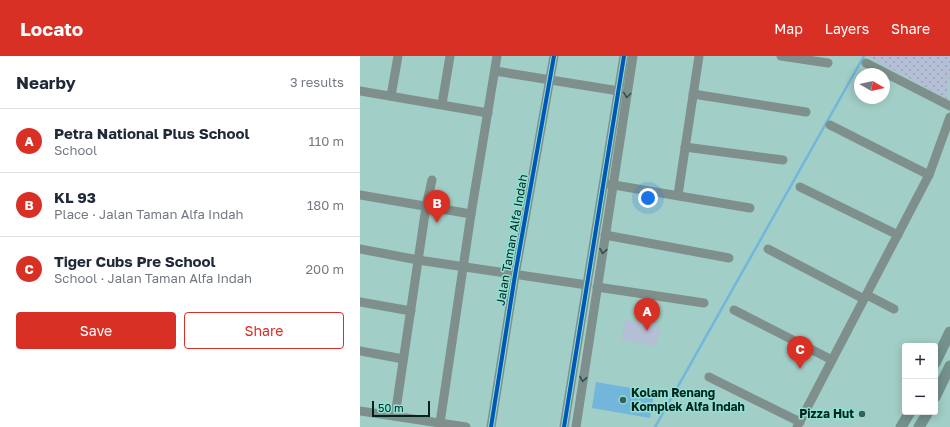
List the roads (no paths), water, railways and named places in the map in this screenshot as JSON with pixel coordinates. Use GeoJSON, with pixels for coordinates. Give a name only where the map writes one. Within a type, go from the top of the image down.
{"type":"FeatureCollection","features":[{"type":"Feature","properties":{"kind":"main road"},"geometry":{"type":"LineString","coordinates":[[938,357],[949,336]]}},
{"type":"Feature","properties":{"kind":"main road"},"geometry":{"type":"LineString","coordinates":[[938,392],[950,366]]}},
{"type":"Feature","properties":{"kind":"main road"},"geometry":{"type":"LineString","coordinates":[[901,427],[908,415]]}},
{"type":"Feature","properties":{"kind":"main road"},"geometry":{"type":"LineString","coordinates":[[920,427],[926,415]]}},
{"type":"Feature","properties":{"kind":"street"},"geometry":{"type":"LineString","coordinates":[[391,96],[398,56]]}},
{"type":"Feature","properties":{"kind":"street"},"geometry":{"type":"LineString","coordinates":[[442,104],[450,56]]}},
{"type":"Feature","properties":{"kind":"street"},"geometry":{"type":"LineString","coordinates":[[440,423],[471,214],[497,56]]}},
{"type":"Feature","properties":{"kind":"street","name":"Jalan Taman Alfa Indah"},"geometry":{"type":"LineString","coordinates":[[491,427],[515,275],[551,80],[554,56]]}},
{"type":"Feature","properties":{"kind":"street"},"geometry":{"type":"LineString","coordinates":[[564,427],[624,56]]}},
{"type":"Feature","properties":{"kind":"street"},"geometry":{"type":"LineString","coordinates":[[576,427],[633,56]]}},
{"type":"Feature","properties":{"kind":"street"},"geometry":{"type":"LineString","coordinates":[[678,195],[699,56]]}},
{"type":"Feature","properties":{"kind":"street"},"geometry":{"type":"LineString","coordinates":[[781,56],[828,63]]}},
{"type":"Feature","properties":{"kind":"street"},"geometry":{"type":"LineString","coordinates":[[866,63],[950,106]]}},
{"type":"Feature","properties":{"kind":"street"},"geometry":{"type":"LineString","coordinates":[[495,71],[619,91]]}},
{"type":"Feature","properties":{"kind":"street"},"geometry":{"type":"LineString","coordinates":[[360,91],[488,113]]}},
{"type":"Feature","properties":{"kind":"street"},"geometry":{"type":"LineString","coordinates":[[693,94],[806,112]]}},
{"type":"Feature","properties":{"kind":"street"},"geometry":{"type":"LineString","coordinates":[[709,377],[799,425],[929,175],[950,117]]}},
{"type":"Feature","properties":{"kind":"street"},"geometry":{"type":"LineString","coordinates":[[830,125],[929,175]]}},
{"type":"Feature","properties":{"kind":"street"},"geometry":{"type":"LineString","coordinates":[[685,147],[783,160]]}},
{"type":"Feature","properties":{"kind":"street"},"geometry":{"type":"LineString","coordinates":[[395,416],[426,207],[432,180]]}},
{"type":"Feature","properties":{"kind":"street"},"geometry":{"type":"LineString","coordinates":[[604,183],[750,208]]}},
{"type":"Feature","properties":{"kind":"street"},"geometry":{"type":"LineString","coordinates":[[800,187],[898,235]]}},
{"type":"Feature","properties":{"kind":"street"},"geometry":{"type":"LineString","coordinates":[[360,195],[471,214]]}},
{"type":"Feature","properties":{"kind":"street"},"geometry":{"type":"LineString","coordinates":[[605,235],[729,258]]}},
{"type":"Feature","properties":{"kind":"street","name":"Jalan Taman Alfa Indah"},"geometry":{"type":"LineString","coordinates":[[360,249],[418,260],[587,285]]}},
{"type":"Feature","properties":{"kind":"street"},"geometry":{"type":"LineString","coordinates":[[768,249],[866,297],[894,309]]}},
{"type":"Feature","properties":{"kind":"street"},"geometry":{"type":"LineString","coordinates":[[597,287],[704,303]]}},
{"type":"Feature","properties":{"kind":"street"},"geometry":{"type":"LineString","coordinates":[[360,302],[411,311]]}},
{"type":"Feature","properties":{"kind":"street"},"geometry":{"type":"LineString","coordinates":[[734,310],[832,360]]}},
{"type":"Feature","properties":{"kind":"street"},"geometry":{"type":"LineString","coordinates":[[360,351],[403,358]]}},
{"type":"Feature","properties":{"kind":"street"},"geometry":{"type":"LineString","coordinates":[[360,411],[466,427]]}},
{"type":"Feature","properties":{"kind":"water","name":"Kolam Renang Komplek Alfa Indah"},"geometry":{"type":"Polygon","coordinates":[[[596,382],[654,392],[650,418],[592,408],[596,382]]]}},
{"type":"Feature","properties":{"kind":"waterway"},"geometry":{"type":"LineString","coordinates":[[655,427],[864,56]]}},
{"type":"Feature","properties":{"kind":"place","name":"KL 93"},"geometry":{"type":"Point","coordinates":[437,223]}},
{"type":"Feature","properties":{"kind":"place","name":"Petra National Plus School"},"geometry":{"type":"Point","coordinates":[647,331]}},
{"type":"Feature","properties":{"kind":"place","name":"Tiger Cubs Pre School"},"geometry":{"type":"Point","coordinates":[800,369]}},
{"type":"Feature","properties":{"kind":"place","name":"Kolam Renang Komplek Alfa Indah"},"geometry":{"type":"Point","coordinates":[623,400]}},
{"type":"Feature","properties":{"kind":"place","name":"Pizza Hut"},"geometry":{"type":"Point","coordinates":[862,414]}}]}
